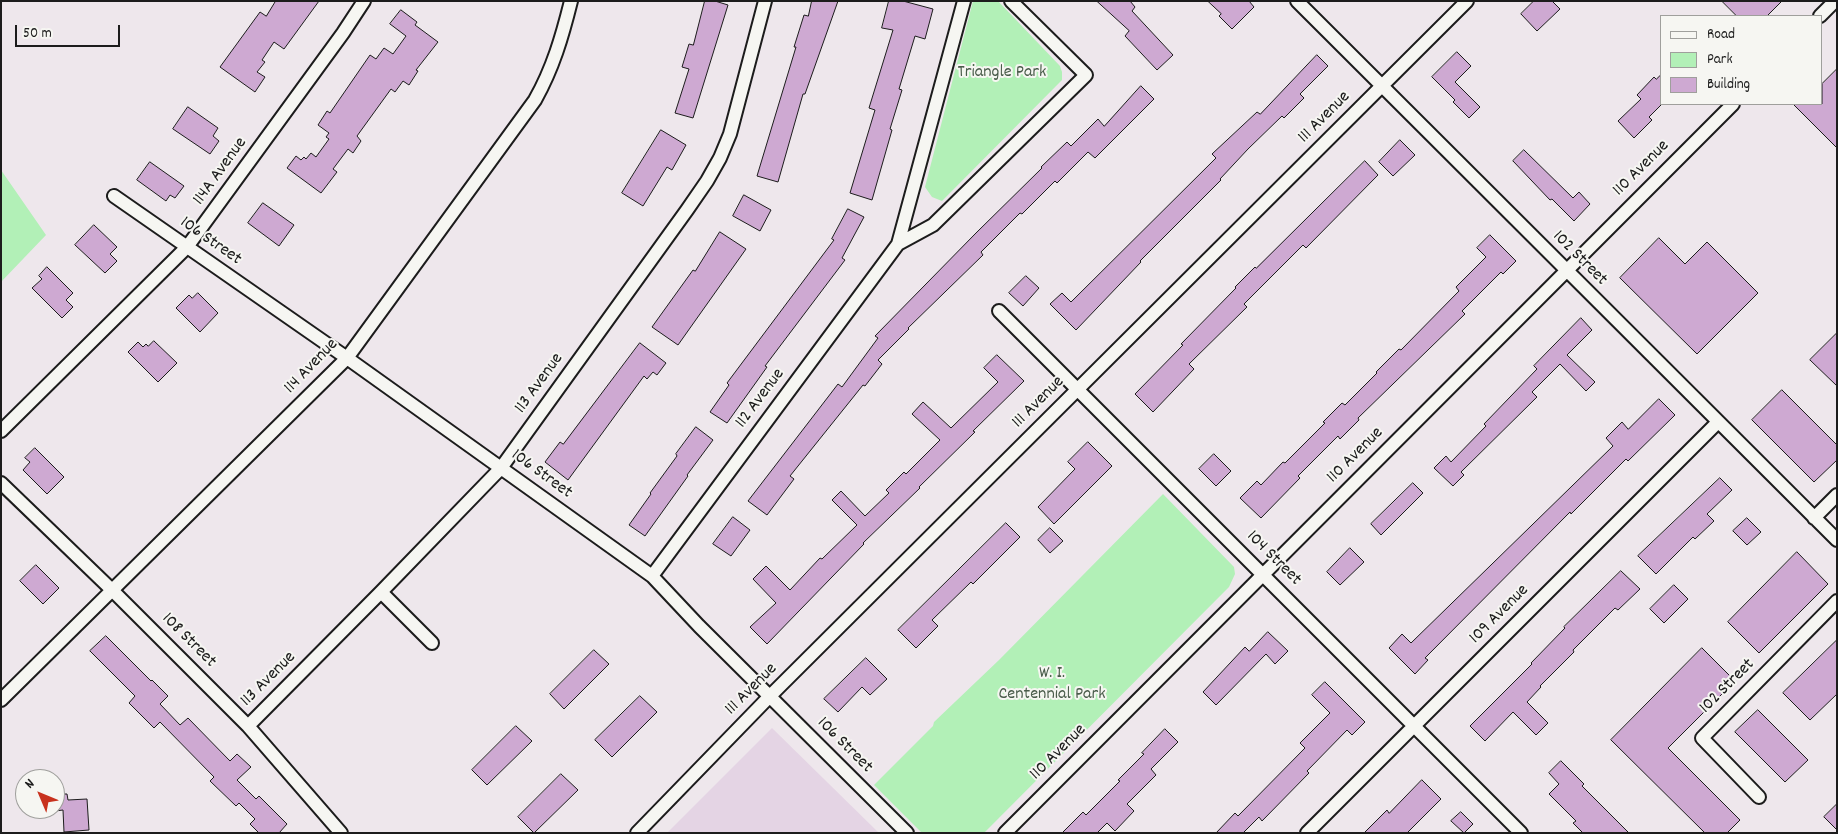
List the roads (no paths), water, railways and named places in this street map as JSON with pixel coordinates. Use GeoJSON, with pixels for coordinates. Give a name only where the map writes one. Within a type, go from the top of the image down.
{"type":"FeatureCollection","features":[{"type":"Feature","properties":{"kind":"street","name":"114A Avenue"},"geometry":{"type":"LineString","coordinates":[[1,431],[187,247],[343,33],[364,1]]}},
{"type":"Feature","properties":{"kind":"street","name":"114 Avenue"},"geometry":{"type":"LineString","coordinates":[[1,700],[347,358],[536,100],[549,74],[571,1]]}},
{"type":"Feature","properties":{"kind":"street","name":"113 Avenue"},"geometry":{"type":"LineString","coordinates":[[248,726],[501,468],[707,181],[720,158],[730,134],[765,1]]}},
{"type":"Feature","properties":{"kind":"street","name":"112 Avenue"},"geometry":{"type":"LineString","coordinates":[[652,576],[898,244],[964,1]]}},
{"type":"Feature","properties":{"kind":"street","name":"112 Avenue"},"geometry":{"type":"LineString","coordinates":[[898,244],[933,225],[1086,75],[1011,1]]}},
{"type":"Feature","properties":{"kind":"street","name":"102 Street"},"geometry":{"type":"LineString","coordinates":[[1297,1],[1837,540]]}},
{"type":"Feature","properties":{"kind":"street","name":"111 Avenue"},"geometry":{"type":"LineString","coordinates":[[637,833],[770,696],[1468,1]]}},
{"type":"Feature","properties":{"kind":"street"},"geometry":{"type":"LineString","coordinates":[[1821,15],[1835,1]]}},
{"type":"Feature","properties":{"kind":"street","name":"110 Avenue"},"geometry":{"type":"LineString","coordinates":[[1005,833],[1565,270],[1732,105]]}},
{"type":"Feature","properties":{"kind":"street","name":"106 Street"},"geometry":{"type":"LineString","coordinates":[[114,196],[347,358],[652,576],[907,833]]}},
{"type":"Feature","properties":{"kind":"street","name":"104 Street"},"geometry":{"type":"LineString","coordinates":[[999,311],[1521,833]]}},
{"type":"Feature","properties":{"kind":"street","name":"109 Avenue"},"geometry":{"type":"LineString","coordinates":[[1307,833],[1718,422]]}},
{"type":"Feature","properties":{"kind":"street","name":"108 Street"},"geometry":{"type":"LineString","coordinates":[[1,483],[113,591],[248,726],[341,833]]}},
{"type":"Feature","properties":{"kind":"street"},"geometry":{"type":"LineString","coordinates":[[1814,518],[1837,495]]}},
{"type":"Feature","properties":{"kind":"street"},"geometry":{"type":"LineString","coordinates":[[381,592],[432,643]]}},
{"type":"Feature","properties":{"kind":"street","name":"102 Street"},"geometry":{"type":"LineString","coordinates":[[1759,797],[1702,738],[1837,601]]}},
{"type":"Feature","properties":{"kind":"park label","name":"Triangle Park"},"geometry":{"type":"Point","coordinates":[1002,74]}},
{"type":"Feature","properties":{"kind":"park label","name":"W. I. Centennial Park"},"geometry":{"type":"Point","coordinates":[1052,685]}}]}
